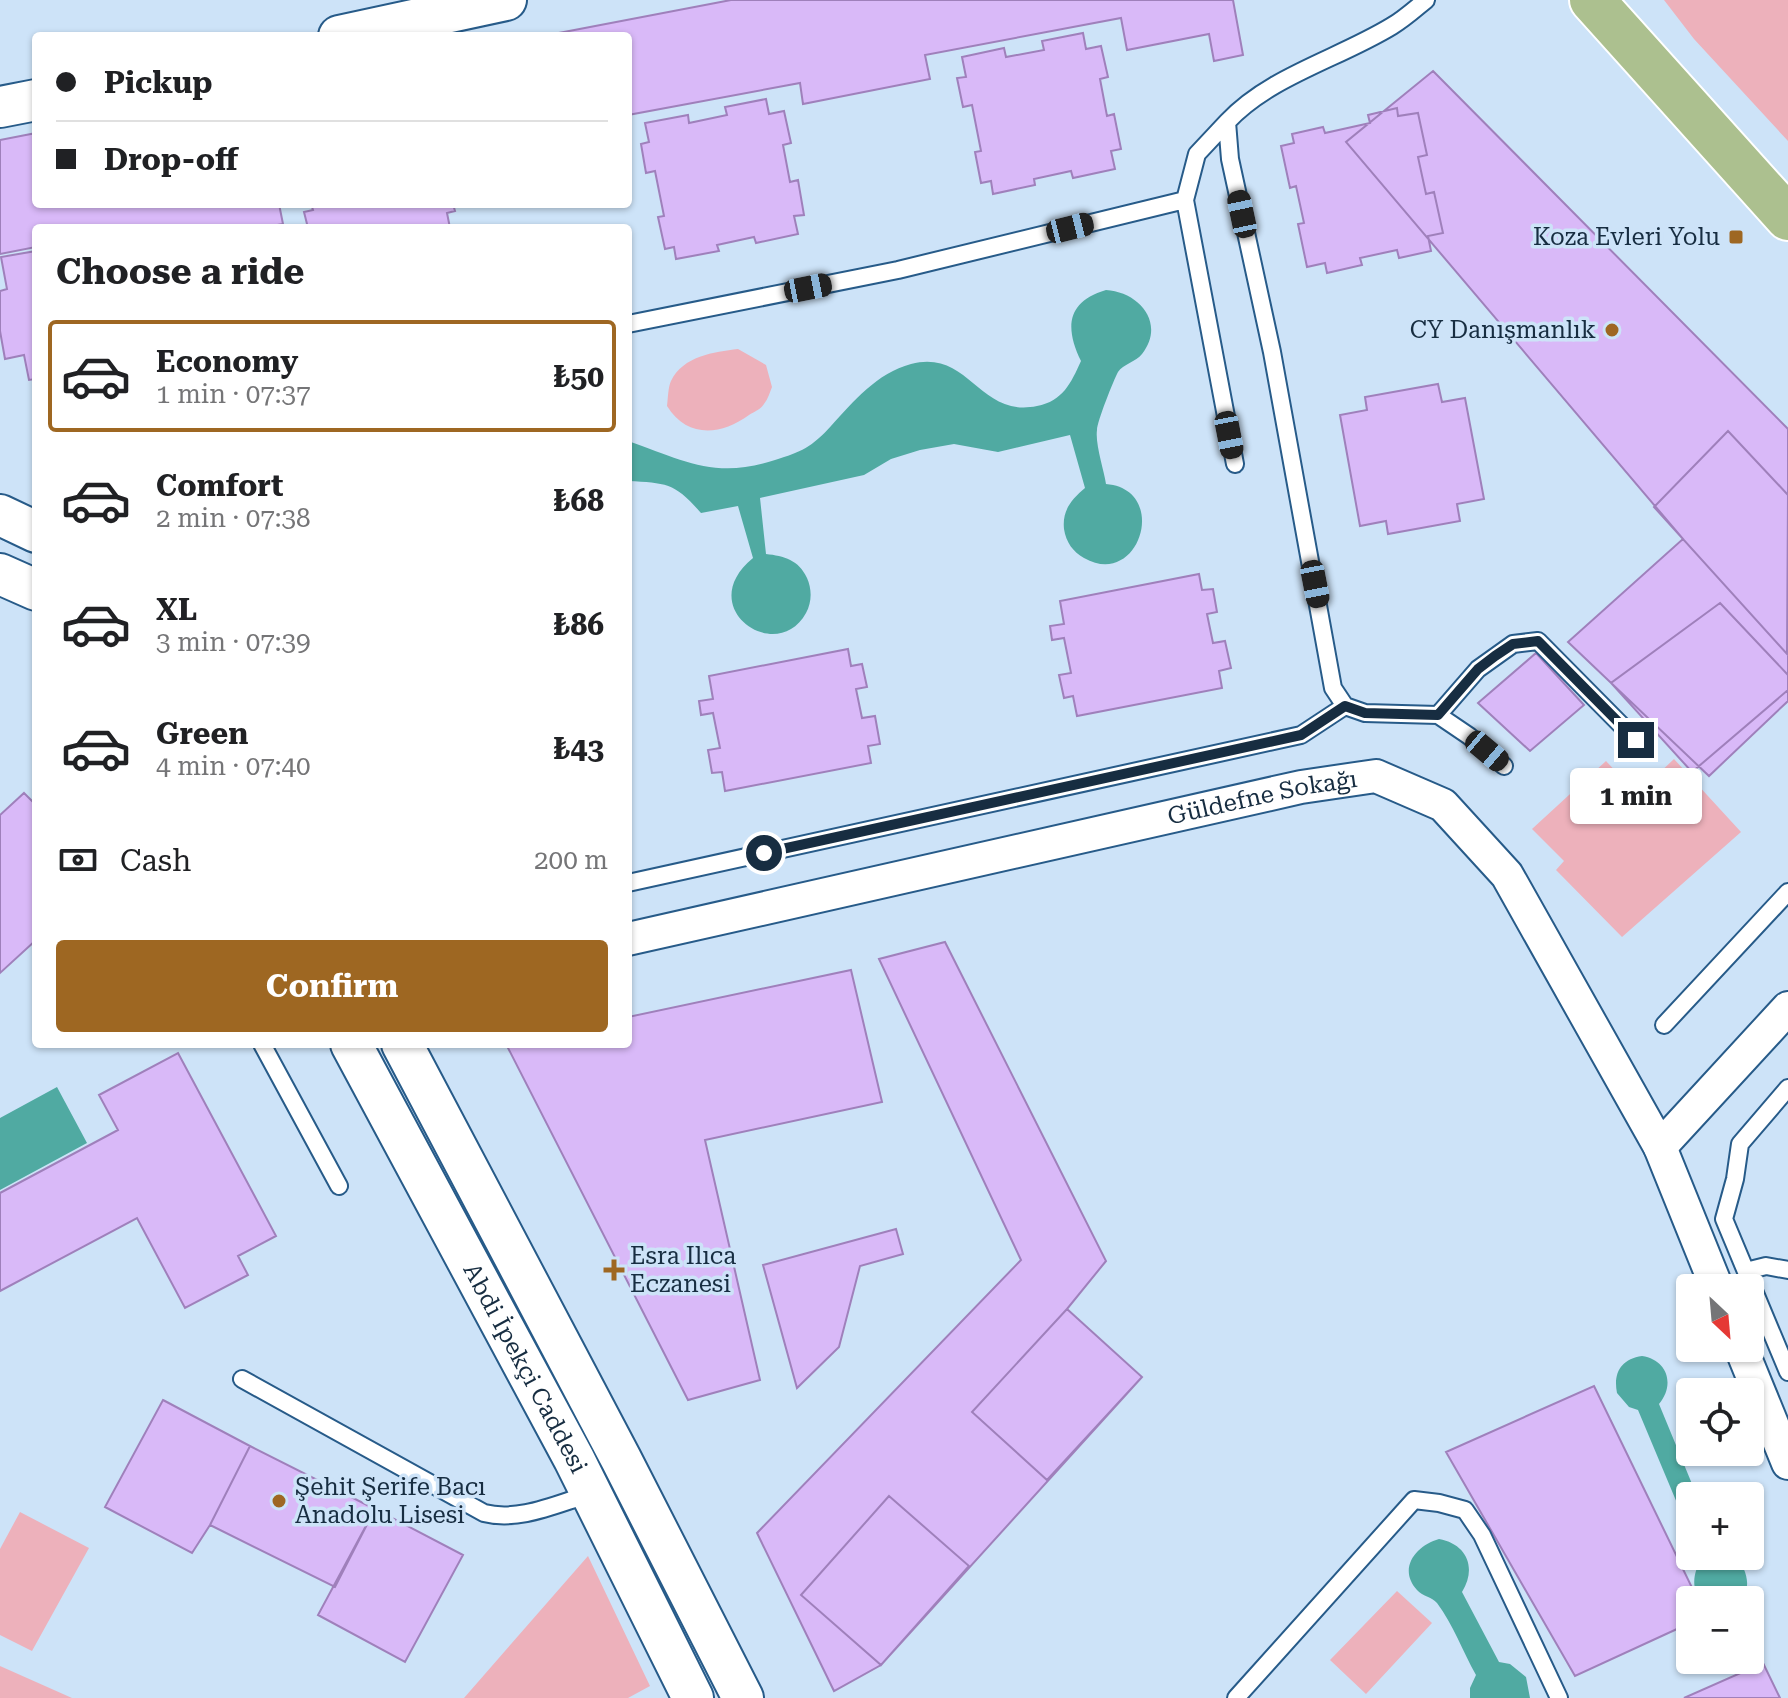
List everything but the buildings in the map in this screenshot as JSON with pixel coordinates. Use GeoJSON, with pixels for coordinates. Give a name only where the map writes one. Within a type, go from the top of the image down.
{"type":"FeatureCollection","features":[{"type":"Feature","properties":{"kind":"main road"},"geometry":{"type":"LineString","coordinates":[[1592,0],[1788,218]]}},
{"type":"Feature","properties":{"kind":"main road"},"geometry":{"type":"LineString","coordinates":[[1636,0],[1660,75]]}},
{"type":"Feature","properties":{"kind":"street"},"geometry":{"type":"LineString","coordinates":[[358,32],[506,0]]}},
{"type":"Feature","properties":{"kind":"street"},"geometry":{"type":"LineString","coordinates":[[0,107],[32,101]]}},
{"type":"Feature","properties":{"kind":"street"},"geometry":{"type":"LineString","coordinates":[[0,515],[32,530]]}},
{"type":"Feature","properties":{"kind":"street"},"geometry":{"type":"LineString","coordinates":[[0,574],[32,588]]}},
{"type":"Feature","properties":{"kind":"street","name":"Güldefne Sokağı"},"geometry":{"type":"LineString","coordinates":[[632,938],[1301,787],[1376,776],[1443,805],[1507,875],[1660,1147],[1711,1274]]}},
{"type":"Feature","properties":{"kind":"street"},"geometry":{"type":"LineString","coordinates":[[1660,1147],[1788,1008]]}},
{"type":"Feature","properties":{"kind":"street","name":"Abdi İpekçi Caddesi"},"geometry":{"type":"LineString","coordinates":[[353,1048],[566,1445],[693,1698]]}},
{"type":"Feature","properties":{"kind":"street","name":"Abdi İpekçi Caddesi"},"geometry":{"type":"LineString","coordinates":[[404,1048],[743,1698]]}},
{"type":"Feature","properties":{"kind":"street"},"geometry":{"type":"LineString","coordinates":[[1747,1362],[1788,1463]]}},
{"type":"Feature","properties":{"kind":"lane"},"geometry":{"type":"LineString","coordinates":[[1235,464],[1185,200],[1197,154],[1242,106],[1278,84],[1393,26],[1426,0]]}},
{"type":"Feature","properties":{"kind":"lane"},"geometry":{"type":"LineString","coordinates":[[1227,122],[1230,159],[1272,352],[1333,688],[1345,706],[1365,713],[1438,715],[1504,766]]}},
{"type":"Feature","properties":{"kind":"lane"},"geometry":{"type":"LineString","coordinates":[[632,323],[898,270],[1185,200]]}},
{"type":"Feature","properties":{"kind":"lane"},"geometry":{"type":"LineString","coordinates":[[1438,715],[1478,669],[1513,644],[1538,641],[1636,740]]}},
{"type":"Feature","properties":{"kind":"lane"},"geometry":{"type":"LineString","coordinates":[[632,882],[1301,735],[1345,706]]}},
{"type":"Feature","properties":{"kind":"lane"},"geometry":{"type":"LineString","coordinates":[[1664,1025],[1788,892]]}},
{"type":"Feature","properties":{"kind":"lane"},"geometry":{"type":"LineString","coordinates":[[264,1048],[339,1186]]}},
{"type":"Feature","properties":{"kind":"lane"},"geometry":{"type":"LineString","coordinates":[[1788,1088],[1740,1144],[1735,1179],[1724,1219],[1788,1372]]}},
{"type":"Feature","properties":{"kind":"lane"},"geometry":{"type":"LineString","coordinates":[[1746,1271],[1766,1266],[1788,1270]]}},
{"type":"Feature","properties":{"kind":"lane"},"geometry":{"type":"LineString","coordinates":[[242,1379],[484,1513],[502,1518],[590,1494]]}},
{"type":"Feature","properties":{"kind":"lane"},"geometry":{"type":"LineString","coordinates":[[1236,1698],[1414,1500],[1465,1510],[1482,1535],[1559,1698]]}},
{"type":"Feature","properties":{"kind":"shaded area"},"geometry":{"type":"Polygon","coordinates":[[[1664,0],[1788,0],[1788,141],[1694,39],[1664,0]]]}},
{"type":"Feature","properties":{"kind":"shaded area"},"geometry":{"type":"Polygon","coordinates":[[[1106,290],[1129,296],[1145,311],[1150,321],[1149,342],[1142,354],[1118,372],[1097,430],[1106,484],[1126,490],[1137,502],[1142,518],[1140,535],[1132,550],[1120,561],[1104,564],[1084,558],[1073,550],[1066,538],[1066,511],[1085,488],[1070,435],[998,452],[954,444],[920,450],[891,459],[864,475],[760,498],[766,554],[785,558],[800,567],[809,582],[811,596],[806,613],[793,628],[777,634],[760,632],[746,624],[735,611],[731,595],[737,577],[753,558],[738,506],[701,513],[669,486],[632,481],[632,442],[683,461],[717,468],[754,466],[792,454],[818,439],[877,381],[911,364],[931,362],[947,366],[987,394],[1017,407],[1046,404],[1065,390],[1081,361],[1073,338],[1072,318],[1076,309],[1093,295],[1106,290]]]}},
{"type":"Feature","properties":{"kind":"shaded area"},"geometry":{"type":"Polygon","coordinates":[[[738,349],[766,365],[772,387],[763,406],[738,422],[716,430],[684,424],[667,406],[670,384],[676,373],[700,357],[738,349]]]}},
{"type":"Feature","properties":{"kind":"shaded area"},"geometry":{"type":"Polygon","coordinates":[[[1674,759],[1741,832],[1622,937],[1556,870],[1564,861],[1532,829],[1606,761],[1637,794],[1674,759]]]}},
{"type":"Feature","properties":{"kind":"shaded area"},"geometry":{"type":"Polygon","coordinates":[[[57,1087],[87,1143],[0,1190],[0,1118],[57,1087]]]}},
{"type":"Feature","properties":{"kind":"shaded area"},"geometry":{"type":"Polygon","coordinates":[[[1635,1358],[1651,1358],[1666,1374],[1667,1389],[1659,1404],[1676,1445],[1676,1466],[1685,1466],[1691,1482],[1676,1482],[1676,1501],[1638,1410],[1629,1407],[1617,1393],[1616,1379],[1620,1368],[1635,1358]]]}},
{"type":"Feature","properties":{"kind":"shaded area"},"geometry":{"type":"Polygon","coordinates":[[[20,1512],[89,1548],[32,1651],[0,1635],[0,1549],[20,1512]]]}},
{"type":"Feature","properties":{"kind":"shaded area"},"geometry":{"type":"Polygon","coordinates":[[[1439,1539],[1457,1546],[1467,1558],[1469,1574],[1462,1592],[1499,1662],[1510,1664],[1526,1677],[1530,1698],[1470,1698],[1470,1688],[1476,1675],[1443,1611],[1435,1601],[1417,1590],[1409,1574],[1409,1566],[1417,1552],[1439,1539]]]}},
{"type":"Feature","properties":{"kind":"shaded area"},"geometry":{"type":"Polygon","coordinates":[[[588,1556],[650,1686],[628,1698],[464,1698],[588,1556]]]}},
{"type":"Feature","properties":{"kind":"shaded area"},"geometry":{"type":"Polygon","coordinates":[[[1696,1570],[1744,1570],[1747,1586],[1695,1586],[1696,1570]]]}},
{"type":"Feature","properties":{"kind":"shaded area"},"geometry":{"type":"Polygon","coordinates":[[[1397,1591],[1432,1623],[1366,1694],[1330,1660],[1397,1591]]]}},
{"type":"Feature","properties":{"kind":"shaded area"},"geometry":{"type":"Polygon","coordinates":[[[0,1666],[72,1698],[0,1698],[0,1666]]]}},
{"type":"Feature","properties":{"kind":"place","name":"Koza Evleri Yolu"},"geometry":{"type":"Point","coordinates":[1736,237]}},
{"type":"Feature","properties":{"kind":"place","name":"CY Danışmanlık"},"geometry":{"type":"Point","coordinates":[1612,330]}},
{"type":"Feature","properties":{"kind":"place","name":"Esra Ilıca Eczanesi"},"geometry":{"type":"Point","coordinates":[614,1270]}},
{"type":"Feature","properties":{"kind":"place","name":"Şehit Şerife Bacı Anadolu Lisesi"},"geometry":{"type":"Point","coordinates":[279,1501]}},
{"type":"Feature","properties":{"kind":"route"},"geometry":{"type":"LineString","coordinates":[[764,853],[1301,735],[1345,706],[1365,713],[1438,715],[1478,669],[1513,644],[1538,641],[1636,740]]}}]}
